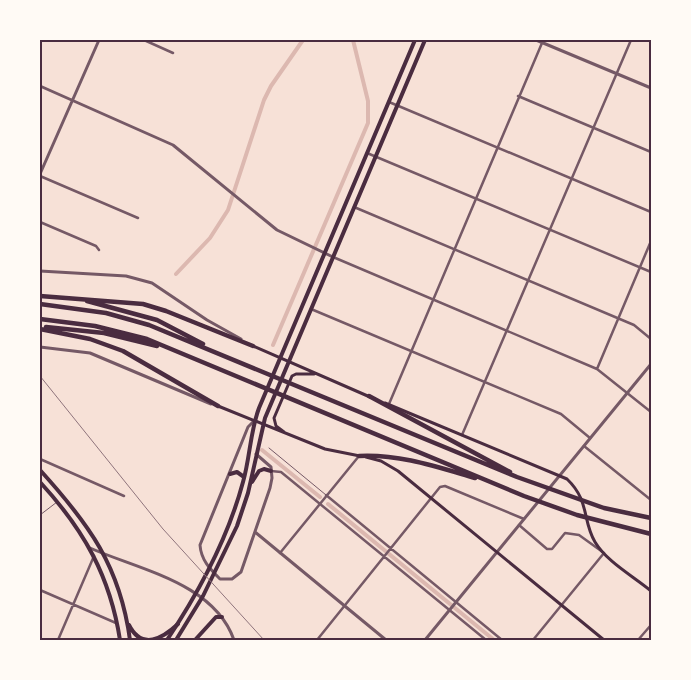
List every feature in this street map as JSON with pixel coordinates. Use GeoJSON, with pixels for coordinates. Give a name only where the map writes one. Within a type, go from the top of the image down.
{"type":"FeatureCollection","features":[{"type":"Feature","properties":{"kind":"highway"},"geometry":{"type":"LineString","coordinates":[[40,296],[132,302],[155,307],[253,346]]}},
{"type":"Feature","properties":{"kind":"highway"},"geometry":{"type":"LineString","coordinates":[[69,298],[126,310],[157,320],[194,337],[210,349]]}},
{"type":"Feature","properties":{"kind":"highway"},"geometry":{"type":"LineString","coordinates":[[40,304],[82,309],[130,319],[267,372],[517,477],[596,505],[651,518]]}},
{"type":"Feature","properties":{"kind":"highway"},"geometry":{"type":"LineString","coordinates":[[40,318],[112,329],[172,350],[498,486],[577,515],[651,534]]}},
{"type":"Feature","properties":{"kind":"highway"},"geometry":{"type":"LineString","coordinates":[[40,328],[104,333],[172,350]]}},
{"type":"Feature","properties":{"kind":"highway"},"geometry":{"type":"LineString","coordinates":[[40,328],[90,339],[123,351],[218,406]]}},
{"type":"Feature","properties":{"kind":"highway"},"geometry":{"type":"LineString","coordinates":[[369,396],[517,477]]}},
{"type":"Feature","properties":{"kind":"highway"},"geometry":{"type":"LineString","coordinates":[[359,456],[411,460],[498,486]]}},
{"type":"Feature","properties":{"kind":"main road"},"geometry":{"type":"LineString","coordinates":[[176,640],[223,558],[250,486],[262,425],[284,360],[325,254],[415,40]]}},
{"type":"Feature","properties":{"kind":"main road"},"geometry":{"type":"LineString","coordinates":[[167,640],[185,612],[217,552],[232,517],[244,477],[254,421],[311,309],[426,40]]}},
{"type":"Feature","properties":{"kind":"main road"},"geometry":{"type":"LineString","coordinates":[[253,346],[560,475],[576,490],[585,506],[590,531],[596,544],[604,553],[651,591]]}},
{"type":"Feature","properties":{"kind":"main road"},"geometry":{"type":"LineString","coordinates":[[292,437],[276,426],[274,418],[292,376],[296,374],[317,374]]}},
{"type":"Feature","properties":{"kind":"main road"},"geometry":{"type":"LineString","coordinates":[[218,406],[325,449],[388,464],[604,640]]}},
{"type":"Feature","properties":{"kind":"main road"},"geometry":{"type":"LineString","coordinates":[[250,486],[259,472],[264,469],[271,471]]}},
{"type":"Feature","properties":{"kind":"main road"},"geometry":{"type":"LineString","coordinates":[[40,470],[73,506],[90,529],[104,554],[122,600],[130,640]]}},
{"type":"Feature","properties":{"kind":"main road"},"geometry":{"type":"LineString","coordinates":[[230,474],[237,472],[244,477]]}},
{"type":"Feature","properties":{"kind":"main road"},"geometry":{"type":"LineString","coordinates":[[40,482],[57,502],[94,555],[109,588],[120,640]]}},
{"type":"Feature","properties":{"kind":"main road"},"geometry":{"type":"LineString","coordinates":[[195,640],[216,617],[222,617]]}},
{"type":"Feature","properties":{"kind":"main road"},"geometry":{"type":"LineString","coordinates":[[127,622],[135,634],[150,640],[162,637],[178,624]]}},
{"type":"Feature","properties":{"kind":"street"},"geometry":{"type":"LineString","coordinates":[[99,40],[40,175],[138,218]]}},
{"type":"Feature","properties":{"kind":"street"},"geometry":{"type":"LineString","coordinates":[[144,40],[174,52]]}},
{"type":"Feature","properties":{"kind":"street"},"geometry":{"type":"LineString","coordinates":[[536,40],[651,88]]}},
{"type":"Feature","properties":{"kind":"street"},"geometry":{"type":"LineString","coordinates":[[462,435],[631,40]]}},
{"type":"Feature","properties":{"kind":"street"},"geometry":{"type":"LineString","coordinates":[[389,404],[542,43]]}},
{"type":"Feature","properties":{"kind":"street"},"geometry":{"type":"LineString","coordinates":[[40,86],[169,142],[195,161],[277,230],[318,251],[597,370],[651,412]]}},
{"type":"Feature","properties":{"kind":"street"},"geometry":{"type":"LineString","coordinates":[[518,96],[651,152]]}},
{"type":"Feature","properties":{"kind":"street"},"geometry":{"type":"LineString","coordinates":[[389,102],[651,212]]}},
{"type":"Feature","properties":{"kind":"street"},"geometry":{"type":"LineString","coordinates":[[367,153],[651,272]]}},
{"type":"Feature","properties":{"kind":"street"},"geometry":{"type":"LineString","coordinates":[[354,207],[634,325],[651,339]]}},
{"type":"Feature","properties":{"kind":"street"},"geometry":{"type":"LineString","coordinates":[[40,222],[96,246],[99,250]]}},
{"type":"Feature","properties":{"kind":"street"},"geometry":{"type":"LineString","coordinates":[[597,370],[651,241]]}},
{"type":"Feature","properties":{"kind":"street"},"geometry":{"type":"LineString","coordinates":[[40,271],[126,276],[152,283],[207,320],[253,346]]}},
{"type":"Feature","properties":{"kind":"street"},"geometry":{"type":"LineString","coordinates":[[311,309],[561,414],[590,438]]}},
{"type":"Feature","properties":{"kind":"street"},"geometry":{"type":"LineString","coordinates":[[40,347],[90,353],[218,406]]}},
{"type":"Feature","properties":{"kind":"street"},"geometry":{"type":"LineString","coordinates":[[425,640],[651,364]]}},
{"type":"Feature","properties":{"kind":"street"},"geometry":{"type":"LineString","coordinates":[[254,421],[248,427],[200,545],[200,552],[206,563],[220,579],[227,580],[238,576],[270,488],[271,467],[256,454]]}},
{"type":"Feature","properties":{"kind":"street"},"geometry":{"type":"LineString","coordinates":[[584,446],[650,498]]}},
{"type":"Feature","properties":{"kind":"street"},"geometry":{"type":"LineString","coordinates":[[280,553],[359,456]]}},
{"type":"Feature","properties":{"kind":"street"},"geometry":{"type":"LineString","coordinates":[[40,459],[124,496]]}},
{"type":"Feature","properties":{"kind":"street"},"geometry":{"type":"LineString","coordinates":[[271,471],[281,472],[486,640]]}},
{"type":"Feature","properties":{"kind":"street"},"geometry":{"type":"LineString","coordinates":[[317,640],[430,497],[440,487],[448,488],[524,520]]}},
{"type":"Feature","properties":{"kind":"street"},"geometry":{"type":"LineString","coordinates":[[326,495],[502,640]]}},
{"type":"Feature","properties":{"kind":"street"},"geometry":{"type":"LineString","coordinates":[[519,525],[546,548],[552,549],[565,534],[571,533],[604,553],[532,640]]}},
{"type":"Feature","properties":{"kind":"street"},"geometry":{"type":"LineString","coordinates":[[255,532],[386,640]]}},
{"type":"Feature","properties":{"kind":"street"},"geometry":{"type":"LineString","coordinates":[[90,548],[194,591],[208,601],[222,617],[234,640]]}},
{"type":"Feature","properties":{"kind":"street"},"geometry":{"type":"LineString","coordinates":[[58,640],[94,555]]}},
{"type":"Feature","properties":{"kind":"street"},"geometry":{"type":"LineString","coordinates":[[40,590],[118,624]]}},
{"type":"Feature","properties":{"kind":"street"},"geometry":{"type":"LineString","coordinates":[[638,640],[651,625]]}},
{"type":"Feature","properties":{"kind":"lane"},"geometry":{"type":"LineString","coordinates":[[269,448],[326,495]]}},
{"type":"Feature","properties":{"kind":"lane"},"geometry":{"type":"LineString","coordinates":[[40,515],[57,502]]}},
{"type":"Feature","properties":{"kind":"waterway"},"geometry":{"type":"LineString","coordinates":[[176,274],[210,238],[228,210],[264,100],[271,86],[303,40]]}},
{"type":"Feature","properties":{"kind":"waterway"},"geometry":{"type":"LineString","coordinates":[[273,345],[368,123],[368,101],[353,40]]}},
{"type":"Feature","properties":{"kind":"waterway"},"geometry":{"type":"LineString","coordinates":[[262,450],[320,497]]}},
{"type":"Feature","properties":{"kind":"waterway"},"geometry":{"type":"LineString","coordinates":[[328,504],[494,640]]}},
{"type":"Feature","properties":{"kind":"railway"},"geometry":{"type":"LineString","coordinates":[[40,376],[163,529],[264,640]]}}]}
